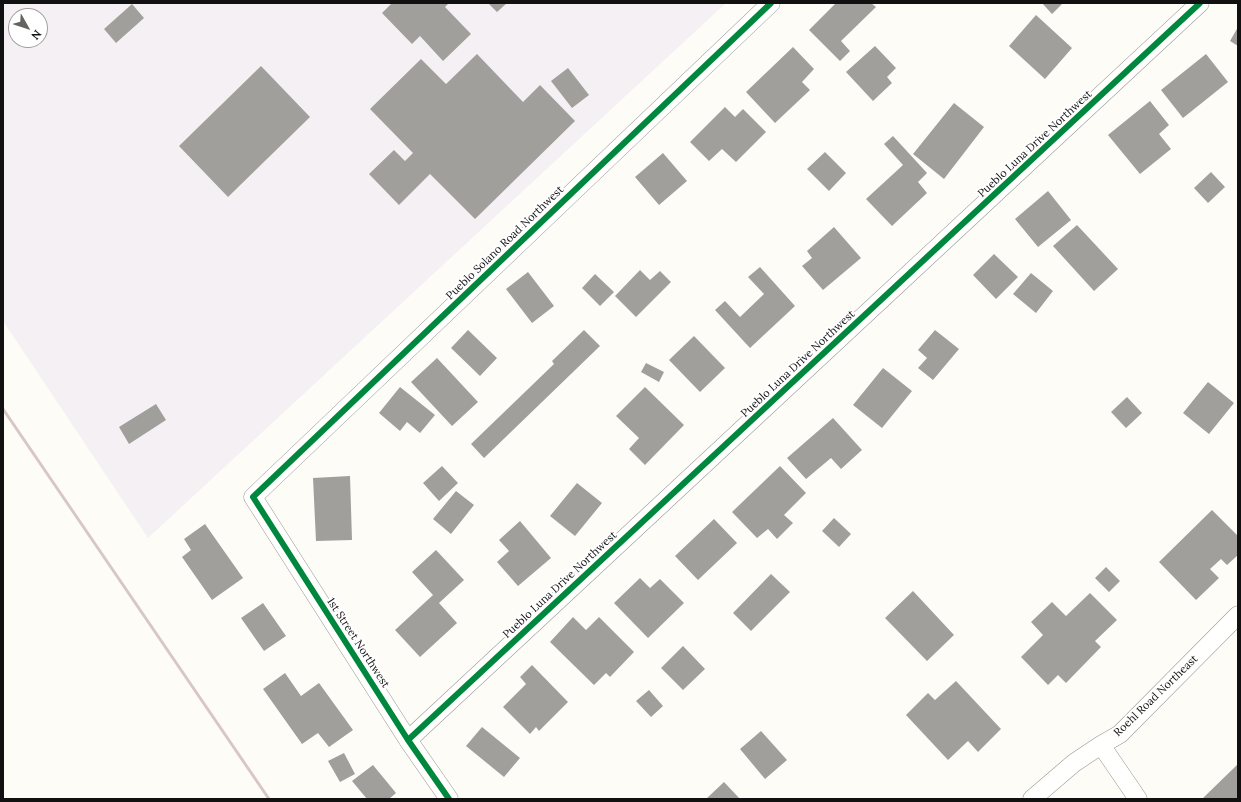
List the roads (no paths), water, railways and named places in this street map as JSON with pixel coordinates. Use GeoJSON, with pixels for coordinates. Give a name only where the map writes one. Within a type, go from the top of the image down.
{"type":"FeatureCollection","features":[{"type":"Feature","properties":{"kind":"street","name":"Pueblo Solano Road Northwest"},"geometry":{"type":"LineString","coordinates":[[253,496],[771,3]]}},
{"type":"Feature","properties":{"kind":"street","name":"Pueblo Luna Drive Northwest"},"geometry":{"type":"LineString","coordinates":[[408,740],[1200,3]]}},
{"type":"Feature","properties":{"kind":"street","name":"1st Street Northwest"},"geometry":{"type":"LineString","coordinates":[[253,496],[408,740],[449,799]]}},
{"type":"Feature","properties":{"kind":"street","name":"Roehl Road Northeast"},"geometry":{"type":"LineString","coordinates":[[1032,799],[1074,763],[1120,734],[1238,615]]}},
{"type":"Feature","properties":{"kind":"street"},"geometry":{"type":"LineString","coordinates":[[1101,745],[1138,799]]}},
{"type":"Feature","properties":{"kind":"railway"},"geometry":{"type":"LineString","coordinates":[[3,409],[269,799]]}}]}
